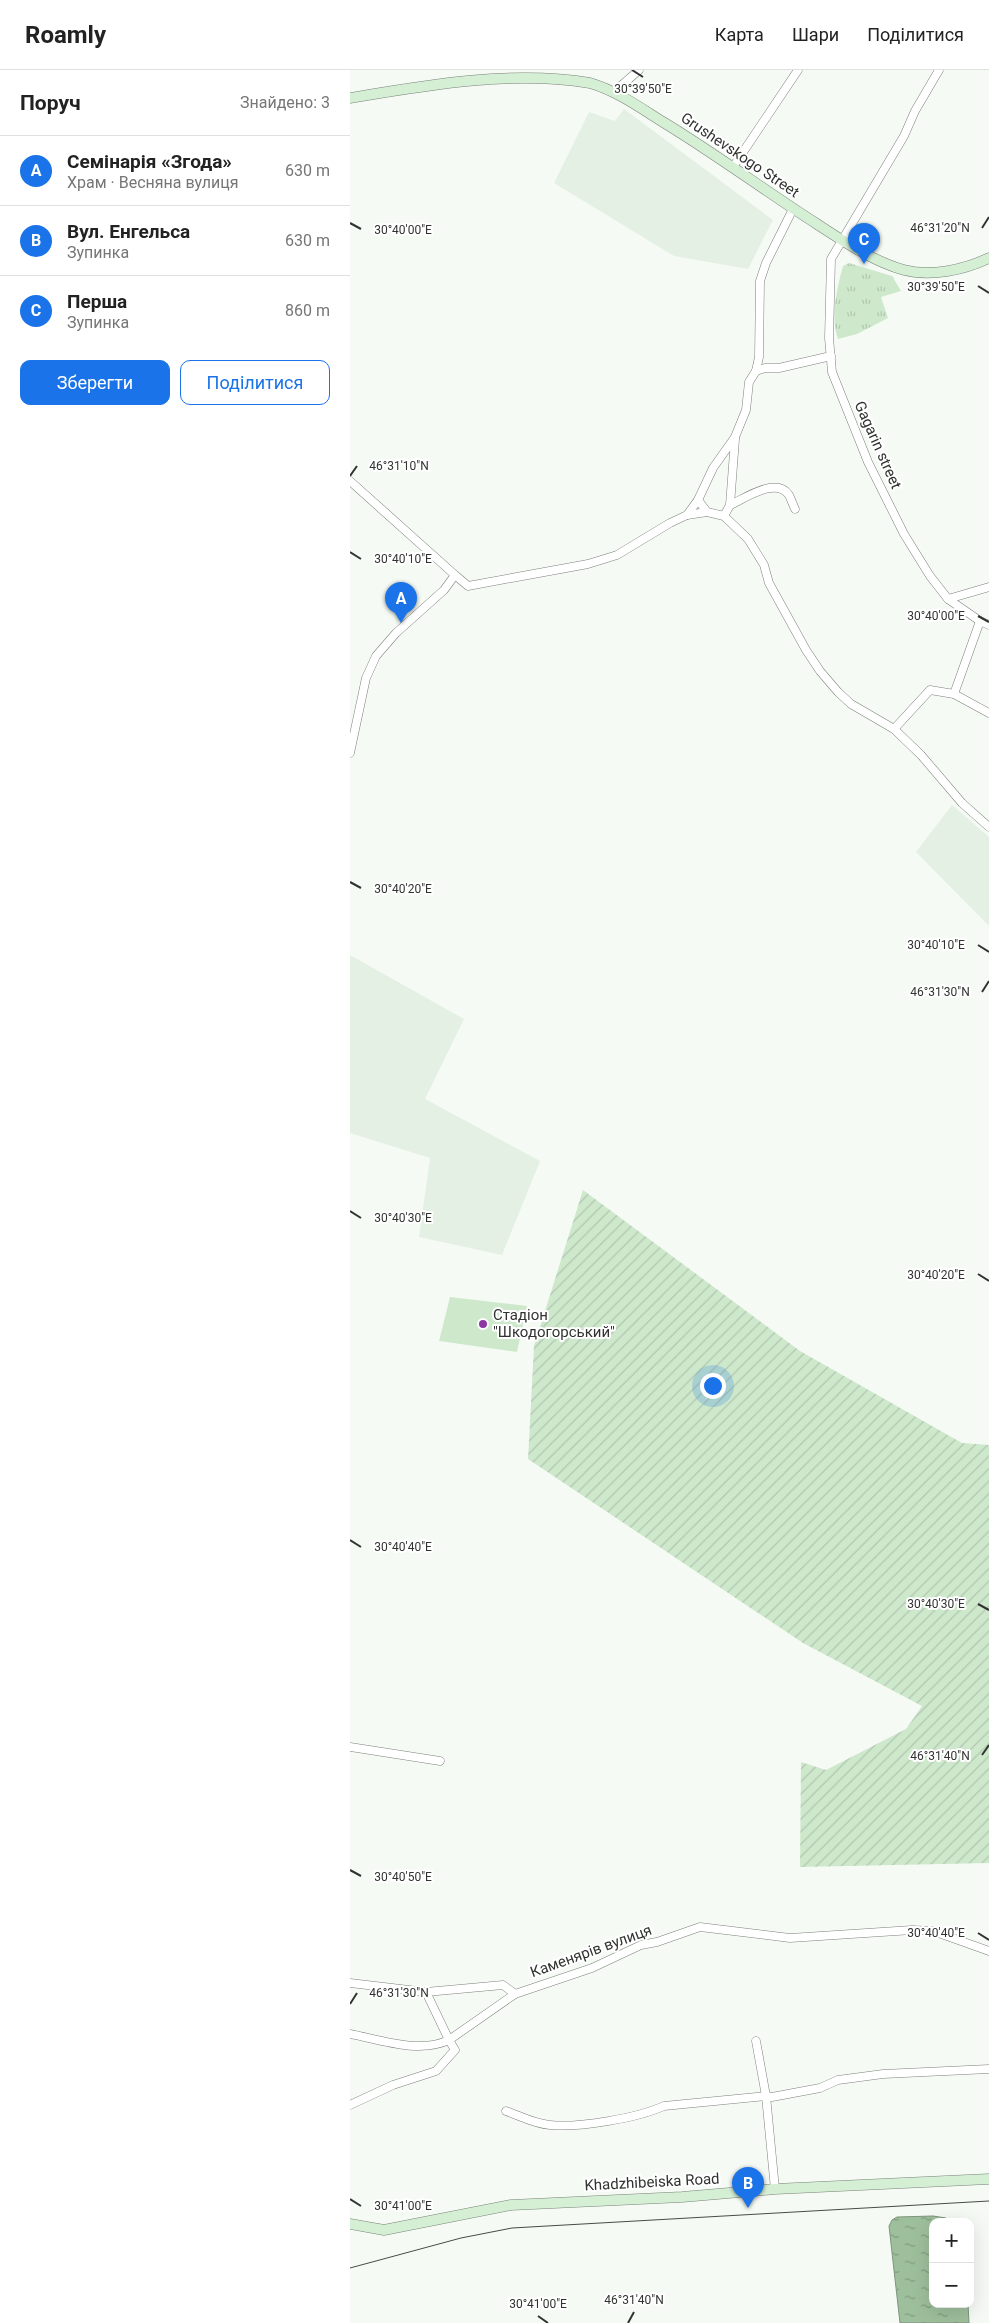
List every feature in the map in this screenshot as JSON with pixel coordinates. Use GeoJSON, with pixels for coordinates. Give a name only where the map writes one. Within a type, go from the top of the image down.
{"type":"FeatureCollection","features":[{"type":"Feature","properties":{"kind":"main road","name":"Grushevskogo Street"},"geometry":{"type":"LineString","coordinates":[[350,98],[474,77],[518,74],[557,76],[588,83],[614,92],[704,146],[840,240],[889,265],[905,270],[947,271],[975,265],[989,258]]}},
{"type":"Feature","properties":{"kind":"main road","name":"Khadzhibeiska Road"},"geometry":{"type":"LineString","coordinates":[[350,2224],[384,2230],[511,2205],[682,2197],[775,2189],[989,2179]]}},
{"type":"Feature","properties":{"kind":"street"},"geometry":{"type":"LineString","coordinates":[[614,92],[639,70]]}},
{"type":"Feature","properties":{"kind":"street"},"geometry":{"type":"LineString","coordinates":[[732,167],[798,70]]}},
{"type":"Feature","properties":{"kind":"street","name":"Gagarin street"},"geometry":{"type":"LineString","coordinates":[[939,70],[915,112],[904,136],[840,240],[831,259],[829,338],[832,372],[868,462],[904,534],[930,576],[948,599],[989,625]]}},
{"type":"Feature","properties":{"kind":"street"},"geometry":{"type":"LineString","coordinates":[[687,515],[698,500],[713,468],[735,437],[746,410],[749,382],[756,371],[759,357],[760,281],[766,263],[794,209]]}},
{"type":"Feature","properties":{"kind":"street"},"geometry":{"type":"LineString","coordinates":[[756,371],[831,356]]}},
{"type":"Feature","properties":{"kind":"street"},"geometry":{"type":"LineString","coordinates":[[724,516],[730,505],[735,437]]}},
{"type":"Feature","properties":{"kind":"street"},"geometry":{"type":"LineString","coordinates":[[350,481],[468,586],[588,564],[617,555],[687,515],[707,512],[724,516],[748,539],[758,552],[764,564],[769,583],[820,671],[851,704],[894,729],[921,755],[962,803],[989,827]]}},
{"type":"Feature","properties":{"kind":"street"},"geometry":{"type":"LineString","coordinates":[[730,505],[764,489],[778,488],[788,494],[795,510]]}},
{"type":"Feature","properties":{"kind":"street"},"geometry":{"type":"LineString","coordinates":[[698,500],[707,512]]}},
{"type":"Feature","properties":{"kind":"street"},"geometry":{"type":"LineString","coordinates":[[350,753],[366,678],[376,656],[396,633],[444,590],[455,575]]}},
{"type":"Feature","properties":{"kind":"street"},"geometry":{"type":"LineString","coordinates":[[948,599],[989,587]]}},
{"type":"Feature","properties":{"kind":"street"},"geometry":{"type":"LineString","coordinates":[[954,694],[980,621]]}},
{"type":"Feature","properties":{"kind":"street"},"geometry":{"type":"LineString","coordinates":[[894,729],[930,690],[954,694],[989,713]]}},
{"type":"Feature","properties":{"kind":"street"},"geometry":{"type":"LineString","coordinates":[[350,1747],[440,1761]]}},
{"type":"Feature","properties":{"kind":"street","name":"Каменярів вулиця"},"geometry":{"type":"LineString","coordinates":[[350,1983],[426,1992],[503,1985],[515,1994],[592,1968],[641,1944],[657,1942],[700,1927],[790,1938],[912,1930],[933,1931],[989,1951]]}},
{"type":"Feature","properties":{"kind":"street"},"geometry":{"type":"LineString","coordinates":[[350,2105],[393,2085],[436,2071],[455,2050],[426,1992]]}},
{"type":"Feature","properties":{"kind":"street"},"geometry":{"type":"LineString","coordinates":[[350,2034],[417,2046],[438,2045],[449,2040],[515,1994]]}},
{"type":"Feature","properties":{"kind":"street"},"geometry":{"type":"LineString","coordinates":[[756,2041],[766,2096],[775,2189]]}},
{"type":"Feature","properties":{"kind":"street"},"geometry":{"type":"LineString","coordinates":[[506,2111],[549,2125],[564,2125],[612,2120],[664,2106],[772,2097],[820,2088],[838,2080],[883,2074],[989,2069]]}},
{"type":"Feature","properties":{"kind":"shaded area"},"geometry":{"type":"Polygon","coordinates":[[[624,109],[773,220],[748,269],[674,256],[554,183],[589,112],[615,121],[624,109]]]}},
{"type":"Feature","properties":{"kind":"shaded area"},"geometry":{"type":"Polygon","coordinates":[[[952,805],[989,837],[989,926],[916,852],[952,805]]]}},
{"type":"Feature","properties":{"kind":"shaded area"},"geometry":{"type":"Polygon","coordinates":[[[350,955],[464,1019],[425,1099],[540,1161],[502,1255],[419,1237],[430,1158],[350,1133],[350,955]]]}},
{"type":"Feature","properties":{"kind":"green space"},"geometry":{"type":"Polygon","coordinates":[[[849,263],[892,276],[901,291],[881,297],[888,318],[857,334],[838,339],[834,311],[835,302],[843,266],[849,263]]]}},
{"type":"Feature","properties":{"kind":"green space"},"geometry":{"type":"Polygon","coordinates":[[[583,1190],[800,1351],[962,1443],[989,1445],[989,1863],[800,1867],[801,1762],[826,1770],[906,1729],[922,1706],[803,1643],[528,1459],[534,1346],[583,1190]]]}},
{"type":"Feature","properties":{"kind":"green space","name":"Стадіон \"Шкодогорський\""},"geometry":{"type":"Polygon","coordinates":[[[450,1297],[527,1306],[517,1352],[439,1341],[450,1297]]]}},
{"type":"Feature","properties":{"kind":"water"},"geometry":{"type":"Polygon","coordinates":[[[933,2216],[946,2218],[929,2218],[929,2308],[968,2308],[969,2323],[900,2323],[889,2226],[892,2220],[897,2217],[933,2216]]]}},
{"type":"Feature","properties":{"kind":"tram line"},"geometry":{"type":"LineString","coordinates":[[350,2268],[461,2238],[512,2228],[989,2201]]}},
{"type":"Feature","properties":{"kind":"place","name":"Перша"},"geometry":{"type":"Point","coordinates":[864,264]}},
{"type":"Feature","properties":{"kind":"place","name":"Семінарія «Згода»"},"geometry":{"type":"Point","coordinates":[401,623]}},
{"type":"Feature","properties":{"kind":"place","name":"Стадіон \"Шкодогорський\""},"geometry":{"type":"Point","coordinates":[483,1324]}},
{"type":"Feature","properties":{"kind":"place","name":"Вул. Енгельса"},"geometry":{"type":"Point","coordinates":[748,2208]}}]}
